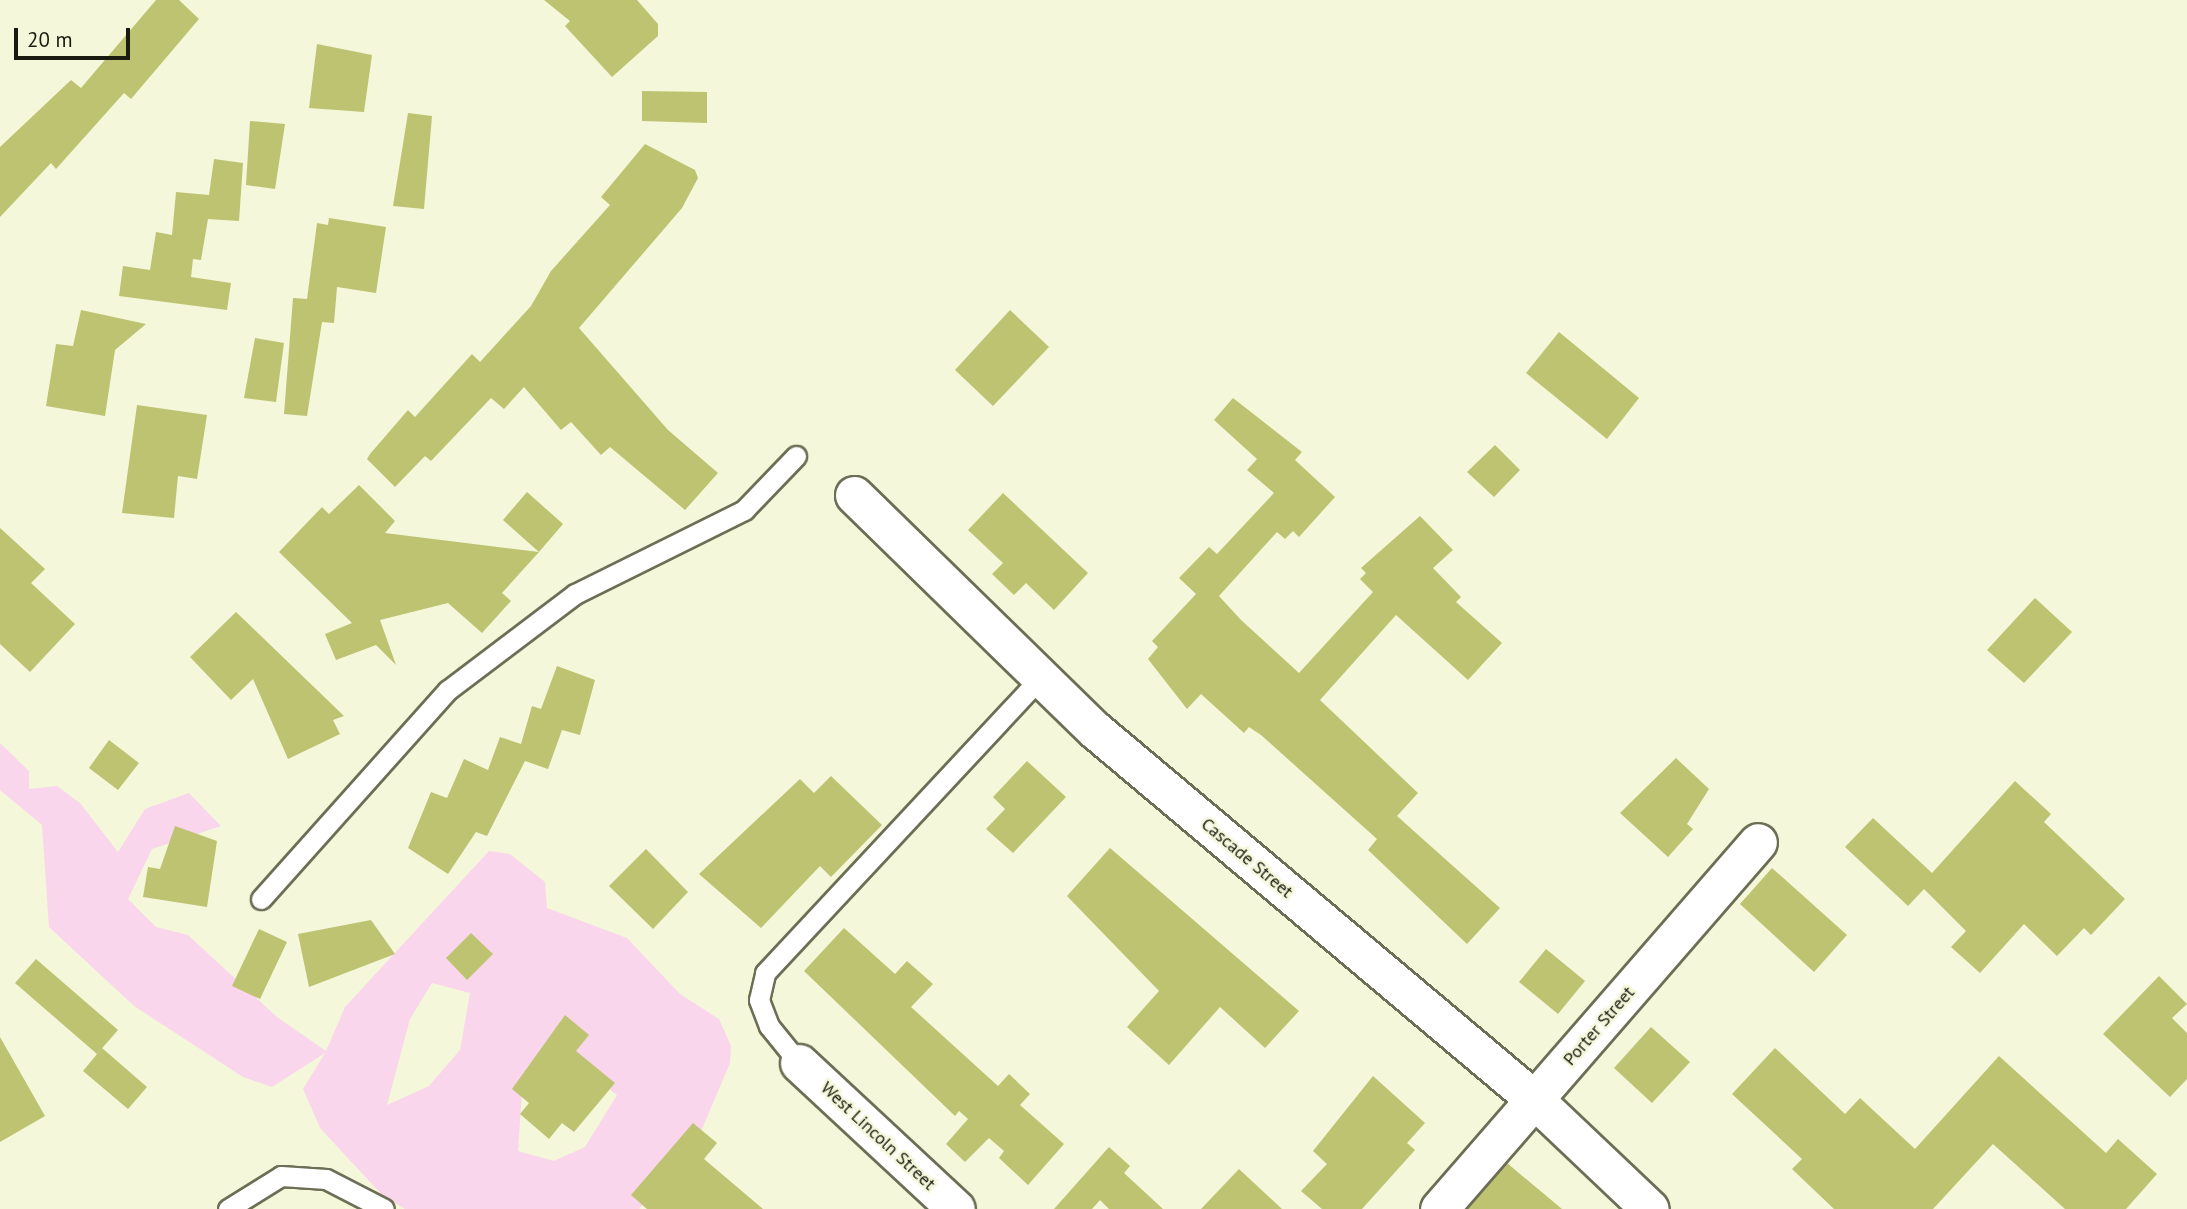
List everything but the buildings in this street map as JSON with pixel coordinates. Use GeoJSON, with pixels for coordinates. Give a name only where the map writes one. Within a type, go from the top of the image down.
{"type":"FeatureCollection","features":[{"type":"Feature","properties":{"kind":"street","name":"Cascade Street"},"geometry":{"type":"LineString","coordinates":[[854,495],[1043,676],[1095,730],[1535,1100],[1650,1209]]}},
{"type":"Feature","properties":{"kind":"street","name":"Porter Street"},"geometry":{"type":"LineString","coordinates":[[1439,1209],[1758,842]]}},
{"type":"Feature","properties":{"kind":"street","name":"West Lincoln Street"},"geometry":{"type":"LineString","coordinates":[[799,1063],[956,1209]]}},
{"type":"Feature","properties":{"kind":"lane"},"geometry":{"type":"LineString","coordinates":[[261,899],[448,690],[575,594],[744,510],[796,456]]}},
{"type":"Feature","properties":{"kind":"lane"},"geometry":{"type":"LineString","coordinates":[[799,1063],[766,1017],[759,986],[765,973],[1043,676]]}},
{"type":"Feature","properties":{"kind":"lane"},"geometry":{"type":"LineString","coordinates":[[228,1209],[281,1176],[326,1179],[384,1209]]}},
{"type":"Feature","properties":{"kind":"shaded area"},"geometry":{"type":"Polygon","coordinates":[[[0,743],[29,771],[29,789],[57,786],[80,803],[118,852],[145,809],[189,793],[221,826],[152,849],[128,899],[156,927],[188,935],[277,1017],[326,1051],[345,1007],[489,851],[510,854],[545,882],[547,908],[627,938],[680,994],[719,1019],[731,1046],[730,1063],[693,1150],[639,1209],[405,1209],[382,1195],[320,1128],[303,1089],[325,1053],[272,1087],[243,1077],[134,1006],[49,927],[42,825],[0,790],[0,743]],[[432,983],[410,1019],[387,1105],[429,1086],[460,1050],[470,993],[432,983]],[[559,1049],[523,1076],[518,1151],[554,1161],[585,1147],[617,1095],[559,1049]]]}}]}
